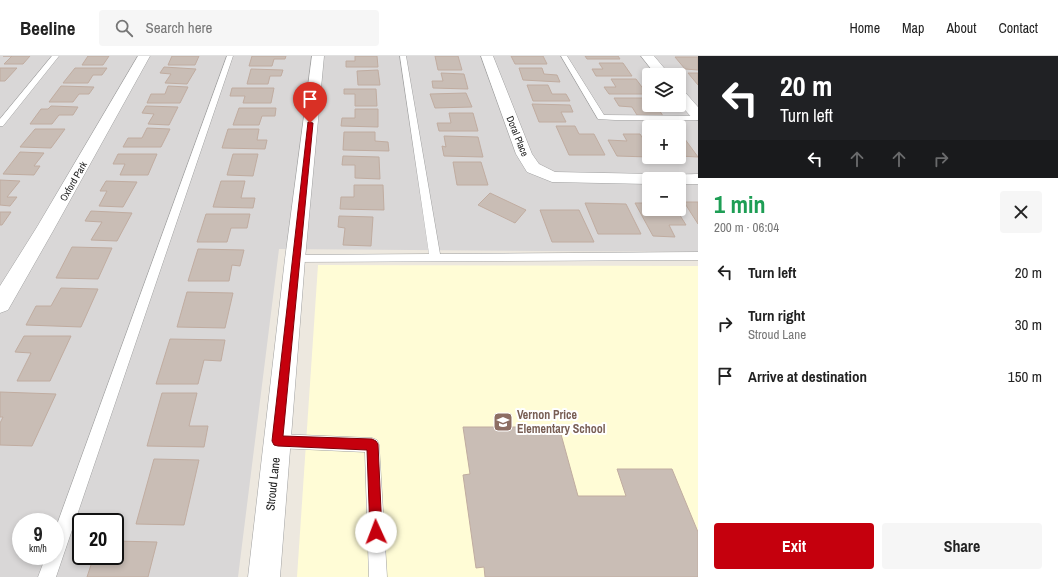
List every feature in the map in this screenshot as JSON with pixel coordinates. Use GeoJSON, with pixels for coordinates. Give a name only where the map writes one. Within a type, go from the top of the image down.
{"type":"FeatureCollection","features":[{"type":"Feature","properties":{"kind":"street","name":"Oxford Park"},"geometry":{"type":"LineString","coordinates":[[0,304],[44,231],[144,56]]}},
{"type":"Feature","properties":{"kind":"street","name":"Stroud Lane"},"geometry":{"type":"LineString","coordinates":[[264,577],[295,259],[318,56]]}},
{"type":"Feature","properties":{"kind":"street","name":"Doral Place"},"geometry":{"type":"LineString","coordinates":[[487,56],[524,154],[533,168],[552,177],[642,179]]}},
{"type":"Feature","properties":{"kind":"street"},"geometry":{"type":"LineString","coordinates":[[647,56],[657,68]]}},
{"type":"Feature","properties":{"kind":"street"},"geometry":{"type":"LineString","coordinates":[[686,102],[698,117]]}},
{"type":"Feature","properties":{"kind":"street"},"geometry":{"type":"LineString","coordinates":[[686,178],[698,178]]}},
{"type":"Feature","properties":{"kind":"lane"},"geometry":{"type":"LineString","coordinates":[[0,124],[56,56]]}},
{"type":"Feature","properties":{"kind":"lane"},"geometry":{"type":"LineString","coordinates":[[64,529],[230,56]]}},
{"type":"Feature","properties":{"kind":"lane"},"geometry":{"type":"LineString","coordinates":[[403,56],[435,258]]}},
{"type":"Feature","properties":{"kind":"lane"},"geometry":{"type":"LineString","coordinates":[[564,56],[601,117],[698,117]]}},
{"type":"Feature","properties":{"kind":"lane"},"geometry":{"type":"LineString","coordinates":[[295,259],[698,256]]}},
{"type":"Feature","properties":{"kind":"lane"},"geometry":{"type":"LineString","coordinates":[[278,441],[372,444],[378,577]]}},
{"type":"Feature","properties":{"kind":"lane"},"geometry":{"type":"LineString","coordinates":[[47,577],[51,565]]}},
{"type":"Feature","properties":{"kind":"shaded area"},"geometry":{"type":"Polygon","coordinates":[[[0,56],[698,56],[698,252],[279,249],[238,577],[0,577],[0,56]]]}},
{"type":"Feature","properties":{"kind":"shaded area","name":"Vernon Price Elementary School"},"geometry":{"type":"Polygon","coordinates":[[[318,265],[698,266],[698,577],[297,577],[318,265]]]}},
{"type":"Feature","properties":{"kind":"building"},"geometry":{"type":"Polygon","coordinates":[[[12,56],[30,56],[23,64],[4,64],[12,56]]]}},
{"type":"Feature","properties":{"kind":"building"},"geometry":{"type":"Polygon","coordinates":[[[88,56],[109,56],[103,65],[82,65],[88,56]]]}},
{"type":"Feature","properties":{"kind":"building"},"geometry":{"type":"Polygon","coordinates":[[[172,56],[199,56],[195,65],[168,65],[172,56]]]}},
{"type":"Feature","properties":{"kind":"building"},"geometry":{"type":"Polygon","coordinates":[[[252,56],[286,56],[285,59],[274,59],[272,66],[249,66],[252,56]]]}},
{"type":"Feature","properties":{"kind":"building"},"geometry":{"type":"Polygon","coordinates":[[[355,56],[377,56],[378,67],[346,67],[346,61],[355,61],[355,56]]]}},
{"type":"Feature","properties":{"kind":"building"},"geometry":{"type":"Polygon","coordinates":[[[435,56],[458,56],[462,70],[438,70],[435,56]]]}},
{"type":"Feature","properties":{"kind":"building"},"geometry":{"type":"Polygon","coordinates":[[[511,56],[543,56],[547,64],[515,64],[511,56]]]}},
{"type":"Feature","properties":{"kind":"building"},"geometry":{"type":"Polygon","coordinates":[[[585,56],[618,56],[620,59],[587,59],[585,56]]]}},
{"type":"Feature","properties":{"kind":"building"},"geometry":{"type":"Polygon","coordinates":[[[675,57],[698,57],[698,70],[684,68],[675,57]]]}},
{"type":"Feature","properties":{"kind":"building"},"geometry":{"type":"Polygon","coordinates":[[[599,63],[623,63],[632,76],[596,76],[592,69],[603,69],[599,63]]]}},
{"type":"Feature","properties":{"kind":"building"},"geometry":{"type":"Polygon","coordinates":[[[164,67],[196,69],[187,84],[165,83],[171,74],[160,73],[164,67]]]}},
{"type":"Feature","properties":{"kind":"building"},"geometry":{"type":"Polygon","coordinates":[[[0,68],[17,68],[5,81],[0,81],[0,68]]]}},
{"type":"Feature","properties":{"kind":"building"},"geometry":{"type":"Polygon","coordinates":[[[75,68],[107,68],[102,75],[93,75],[88,83],[63,83],[75,68]]]}},
{"type":"Feature","properties":{"kind":"building"},"geometry":{"type":"Polygon","coordinates":[[[519,68],[542,68],[544,74],[557,75],[560,82],[523,80],[519,68]]]}},
{"type":"Feature","properties":{"kind":"building"},"geometry":{"type":"Polygon","coordinates":[[[251,69],[283,70],[281,76],[270,76],[268,84],[247,84],[251,69]]]}},
{"type":"Feature","properties":{"kind":"building"},"geometry":{"type":"Polygon","coordinates":[[[378,70],[380,85],[358,85],[357,71],[378,70]]]}},
{"type":"Feature","properties":{"kind":"building"},"geometry":{"type":"Polygon","coordinates":[[[441,73],[464,74],[468,89],[433,88],[432,81],[443,81],[441,73]]]}},
{"type":"Feature","properties":{"kind":"building"},"geometry":{"type":"Polygon","coordinates":[[[688,73],[698,73],[698,85],[688,73]]]}},
{"type":"Feature","properties":{"kind":"building"},"geometry":{"type":"Polygon","coordinates":[[[611,79],[636,79],[642,87],[642,94],[609,94],[604,87],[616,87],[611,79]]]}},
{"type":"Feature","properties":{"kind":"building"},"geometry":{"type":"Polygon","coordinates":[[[527,85],[548,85],[552,94],[566,94],[570,101],[533,101],[527,85]]]}},
{"type":"Feature","properties":{"kind":"building"},"geometry":{"type":"Polygon","coordinates":[[[61,86],[94,87],[89,94],[79,94],[73,102],[49,102],[61,86]]]}},
{"type":"Feature","properties":{"kind":"building"},"geometry":{"type":"Polygon","coordinates":[[[168,86],[188,87],[180,103],[147,103],[151,94],[165,94],[168,86]]]}},
{"type":"Feature","properties":{"kind":"building"},"geometry":{"type":"Polygon","coordinates":[[[232,88],[274,88],[271,103],[243,103],[245,96],[230,96],[232,88]]]}},
{"type":"Feature","properties":{"kind":"building"},"geometry":{"type":"Polygon","coordinates":[[[344,89],[376,89],[377,106],[355,106],[355,94],[344,94],[344,89]]]}},
{"type":"Feature","properties":{"kind":"building"},"geometry":{"type":"Polygon","coordinates":[[[466,93],[472,107],[435,108],[430,94],[466,93]]]}},
{"type":"Feature","properties":{"kind":"building"},"geometry":{"type":"Polygon","coordinates":[[[614,98],[642,98],[642,112],[660,112],[663,116],[637,115],[632,107],[619,106],[614,98]]]}},
{"type":"Feature","properties":{"kind":"building"},"geometry":{"type":"Polygon","coordinates":[[[532,104],[570,105],[573,112],[561,112],[566,122],[539,122],[532,104]]]}},
{"type":"Feature","properties":{"kind":"building"},"geometry":{"type":"Polygon","coordinates":[[[51,106],[78,107],[73,115],[59,115],[52,124],[30,124],[41,109],[48,109],[51,106]]]}},
{"type":"Feature","properties":{"kind":"building"},"geometry":{"type":"Polygon","coordinates":[[[146,106],[178,107],[169,125],[148,124],[154,114],[142,113],[146,106]]]}},
{"type":"Feature","properties":{"kind":"building"},"geometry":{"type":"Polygon","coordinates":[[[239,108],[276,108],[275,116],[262,116],[259,125],[233,125],[239,108]]]}},
{"type":"Feature","properties":{"kind":"building"},"geometry":{"type":"Polygon","coordinates":[[[355,109],[378,109],[378,127],[341,126],[342,118],[355,118],[355,109]]]}},
{"type":"Feature","properties":{"kind":"building"},"geometry":{"type":"Polygon","coordinates":[[[449,113],[473,113],[478,131],[439,131],[437,123],[451,123],[449,113]]]}},
{"type":"Feature","properties":{"kind":"building"},"geometry":{"type":"Polygon","coordinates":[[[556,126],[575,126],[579,134],[594,134],[605,155],[569,155],[556,126]]]}},
{"type":"Feature","properties":{"kind":"building"},"geometry":{"type":"Polygon","coordinates":[[[147,128],[170,129],[161,147],[123,147],[128,138],[142,138],[147,128]]]}},
{"type":"Feature","properties":{"kind":"building"},"geometry":{"type":"Polygon","coordinates":[[[35,129],[65,129],[51,148],[20,147],[35,129]]]}},
{"type":"Feature","properties":{"kind":"building"},"geometry":{"type":"Polygon","coordinates":[[[228,129],[259,129],[257,140],[267,140],[265,149],[222,148],[228,129]]]}},
{"type":"Feature","properties":{"kind":"building"},"geometry":{"type":"Polygon","coordinates":[[[344,132],[375,132],[375,141],[388,142],[389,151],[343,150],[344,132]]]}},
{"type":"Feature","properties":{"kind":"building"},"geometry":{"type":"Polygon","coordinates":[[[623,134],[640,134],[642,137],[642,157],[617,156],[608,140],[627,141],[623,134]]]}},
{"type":"Feature","properties":{"kind":"building"},"geometry":{"type":"Polygon","coordinates":[[[444,136],[478,137],[483,157],[444,156],[442,146],[446,147],[444,136]]]}},
{"type":"Feature","properties":{"kind":"building"},"geometry":{"type":"Polygon","coordinates":[[[686,141],[698,157],[686,156],[686,141]]]}},
{"type":"Feature","properties":{"kind":"building"},"geometry":{"type":"Polygon","coordinates":[[[20,152],[44,153],[34,166],[40,166],[34,175],[3,174],[20,152]]]}},
{"type":"Feature","properties":{"kind":"building"},"geometry":{"type":"Polygon","coordinates":[[[118,154],[157,154],[148,175],[120,175],[125,164],[113,164],[118,154]]]}},
{"type":"Feature","properties":{"kind":"building"},"geometry":{"type":"Polygon","coordinates":[[[233,154],[258,154],[253,176],[227,175],[233,154]]]}},
{"type":"Feature","properties":{"kind":"building"},"geometry":{"type":"Polygon","coordinates":[[[343,156],[379,157],[380,179],[355,178],[355,165],[342,165],[343,156]]]}},
{"type":"Feature","properties":{"kind":"building"},"geometry":{"type":"Polygon","coordinates":[[[453,162],[481,162],[488,185],[457,185],[453,162]]]}},
{"type":"Feature","properties":{"kind":"building"},"geometry":{"type":"Polygon","coordinates":[[[0,180],[20,181],[7,197],[17,197],[10,206],[0,205],[0,180]]]}},
{"type":"Feature","properties":{"kind":"building"},"geometry":{"type":"Polygon","coordinates":[[[106,181],[137,182],[123,207],[99,206],[107,191],[100,191],[106,181]]]}},
{"type":"Feature","properties":{"kind":"building"},"geometry":{"type":"Polygon","coordinates":[[[221,181],[245,181],[241,198],[255,198],[253,208],[213,207],[221,181]]]}},
{"type":"Feature","properties":{"kind":"building"},"geometry":{"type":"Polygon","coordinates":[[[354,185],[383,185],[384,210],[340,209],[341,197],[354,197],[354,185]]]}},
{"type":"Feature","properties":{"kind":"building"},"geometry":{"type":"Polygon","coordinates":[[[490,193],[526,210],[515,223],[478,205],[490,193]]]}},
{"type":"Feature","properties":{"kind":"building"},"geometry":{"type":"Polygon","coordinates":[[[686,202],[698,202],[698,224],[686,205],[686,202]]]}},
{"type":"Feature","properties":{"kind":"building"},"geometry":{"type":"Polygon","coordinates":[[[585,203],[626,204],[641,234],[598,234],[585,203]]]}},
{"type":"Feature","properties":{"kind":"building"},"geometry":{"type":"Polygon","coordinates":[[[635,203],[642,203],[642,216],[635,203]]]}},
{"type":"Feature","properties":{"kind":"building"},"geometry":{"type":"Polygon","coordinates":[[[540,210],[579,210],[594,242],[552,242],[540,210]]]}},
{"type":"Feature","properties":{"kind":"building"},"geometry":{"type":"Polygon","coordinates":[[[91,211],[132,213],[117,241],[91,240],[102,222],[85,221],[91,211]]]}},
{"type":"Feature","properties":{"kind":"building"},"geometry":{"type":"Polygon","coordinates":[[[0,212],[11,212],[2,225],[0,225],[0,212]]]}},
{"type":"Feature","properties":{"kind":"building"},"geometry":{"type":"Polygon","coordinates":[[[206,214],[250,214],[247,228],[231,228],[227,242],[197,242],[206,214]]]}},
{"type":"Feature","properties":{"kind":"building"},"geometry":{"type":"Polygon","coordinates":[[[339,216],[373,217],[371,246],[343,245],[345,228],[338,227],[339,216]]]}},
{"type":"Feature","properties":{"kind":"building"},"geometry":{"type":"Polygon","coordinates":[[[642,216],[680,216],[686,225],[669,225],[675,237],[653,236],[642,216]]]}},
{"type":"Feature","properties":{"kind":"building"},"geometry":{"type":"Polygon","coordinates":[[[72,247],[112,248],[98,279],[56,278],[72,247]]]}},
{"type":"Feature","properties":{"kind":"building"},"geometry":{"type":"Polygon","coordinates":[[[198,249],[244,250],[240,266],[232,265],[229,281],[188,281],[198,249]]]}},
{"type":"Feature","properties":{"kind":"building"},"geometry":{"type":"Polygon","coordinates":[[[61,288],[98,289],[81,327],[26,325],[36,306],[51,306],[61,288]]]}},
{"type":"Feature","properties":{"kind":"building"},"geometry":{"type":"Polygon","coordinates":[[[187,292],[233,293],[225,328],[177,327],[187,292]]]}},
{"type":"Feature","properties":{"kind":"building"},"geometry":{"type":"Polygon","coordinates":[[[24,336],[71,336],[50,381],[17,381],[31,353],[15,352],[24,336]]]}},
{"type":"Feature","properties":{"kind":"building"},"geometry":{"type":"Polygon","coordinates":[[[170,339],[225,340],[221,361],[204,360],[198,384],[156,384],[170,339]]]}},
{"type":"Feature","properties":{"kind":"building"},"geometry":{"type":"Polygon","coordinates":[[[0,392],[56,394],[32,446],[0,445],[0,423],[3,417],[0,417],[0,392]]]}},
{"type":"Feature","properties":{"kind":"building"},"geometry":{"type":"Polygon","coordinates":[[[162,393],[197,393],[189,426],[208,426],[204,447],[147,446],[162,393]]]}},
{"type":"Feature","properties":{"kind":"building"},"geometry":{"type":"Polygon","coordinates":[[[463,427],[559,427],[578,496],[626,496],[617,469],[672,469],[698,532],[698,577],[485,577],[484,567],[476,568],[463,475],[470,474],[463,427]]]}},
{"type":"Feature","properties":{"kind":"building"},"geometry":{"type":"Polygon","coordinates":[[[154,459],[199,460],[184,525],[136,524],[154,459]]]}},
{"type":"Feature","properties":{"kind":"building"},"geometry":{"type":"Polygon","coordinates":[[[124,541],[157,542],[148,577],[87,577],[91,565],[124,565],[124,541]]]}},
{"type":"Feature","properties":{"kind":"place","name":"Vernon Price Elementary School"},"geometry":{"type":"Point","coordinates":[503,422]}},
{"type":"Feature","properties":{"kind":"route"},"geometry":{"type":"LineString","coordinates":[[310,123],[295,259],[278,441],[372,444],[376,532]]}}]}
